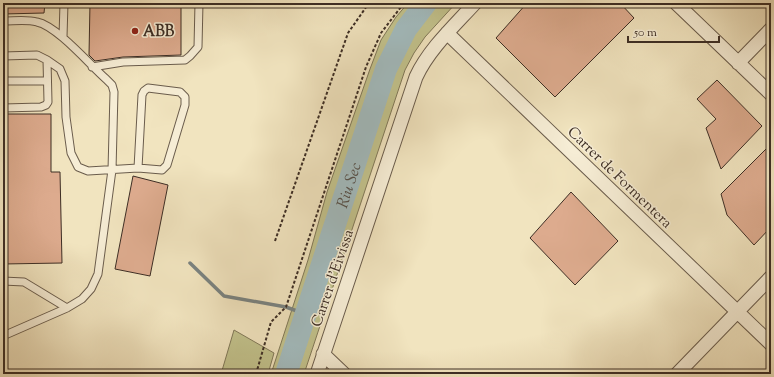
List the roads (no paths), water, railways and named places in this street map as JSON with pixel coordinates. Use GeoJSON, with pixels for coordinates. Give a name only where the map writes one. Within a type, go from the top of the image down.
{"type":"FeatureCollection","features":[{"type":"Feature","properties":{"kind":"street","name":"Carrer d'Eivissa"},"geometry":{"type":"LineString","coordinates":[[317,374],[416,77],[422,65],[447,33],[475,3]]}},
{"type":"Feature","properties":{"kind":"street"},"geometry":{"type":"LineString","coordinates":[[676,3],[771,94]]}},
{"type":"Feature","properties":{"kind":"street"},"geometry":{"type":"LineString","coordinates":[[738,63],[771,29]]}},
{"type":"Feature","properties":{"kind":"street","name":"Carrer de Formentera"},"geometry":{"type":"LineString","coordinates":[[447,33],[771,344]]}},
{"type":"Feature","properties":{"kind":"street"},"geometry":{"type":"LineString","coordinates":[[677,374],[771,277]]}},
{"type":"Feature","properties":{"kind":"street"},"geometry":{"type":"LineString","coordinates":[[323,354],[344,374]]}},
{"type":"Feature","properties":{"kind":"lane"},"geometry":{"type":"LineString","coordinates":[[63,37],[64,3]]}},
{"type":"Feature","properties":{"kind":"lane"},"geometry":{"type":"LineString","coordinates":[[92,67],[123,62],[185,60],[198,47],[199,3]]}},
{"type":"Feature","properties":{"kind":"lane"},"geometry":{"type":"LineString","coordinates":[[3,21],[37,22],[46,24],[63,37],[112,85],[114,92],[112,170],[98,274],[91,289],[82,299],[67,308],[3,336]]}},
{"type":"Feature","properties":{"kind":"lane"},"geometry":{"type":"LineString","coordinates":[[3,56],[37,55],[60,69],[65,81],[66,117],[71,153],[78,167],[88,171],[138,168],[162,170],[167,165],[185,105],[185,97],[180,92],[148,88],[144,91],[142,95],[138,168]]}},
{"type":"Feature","properties":{"kind":"lane"},"geometry":{"type":"LineString","coordinates":[[3,108],[41,107],[46,105],[48,102],[47,60]]}},
{"type":"Feature","properties":{"kind":"lane"},"geometry":{"type":"LineString","coordinates":[[3,81],[47,81]]}},
{"type":"Feature","properties":{"kind":"lane"},"geometry":{"type":"LineString","coordinates":[[3,281],[24,282],[67,308]]}},
{"type":"Feature","properties":{"kind":"waterway","name":"Riu Sec"},"geometry":{"type":"LineString","coordinates":[[286,374],[386,69],[406,29],[426,3]]}},
{"type":"Feature","properties":{"kind":"waterway"},"geometry":{"type":"LineString","coordinates":[[190,263],[224,296],[286,307],[305,314]]}},
{"type":"Feature","properties":{"kind":"place","name":"ABB"},"geometry":{"type":"Point","coordinates":[135,31]}}]}
